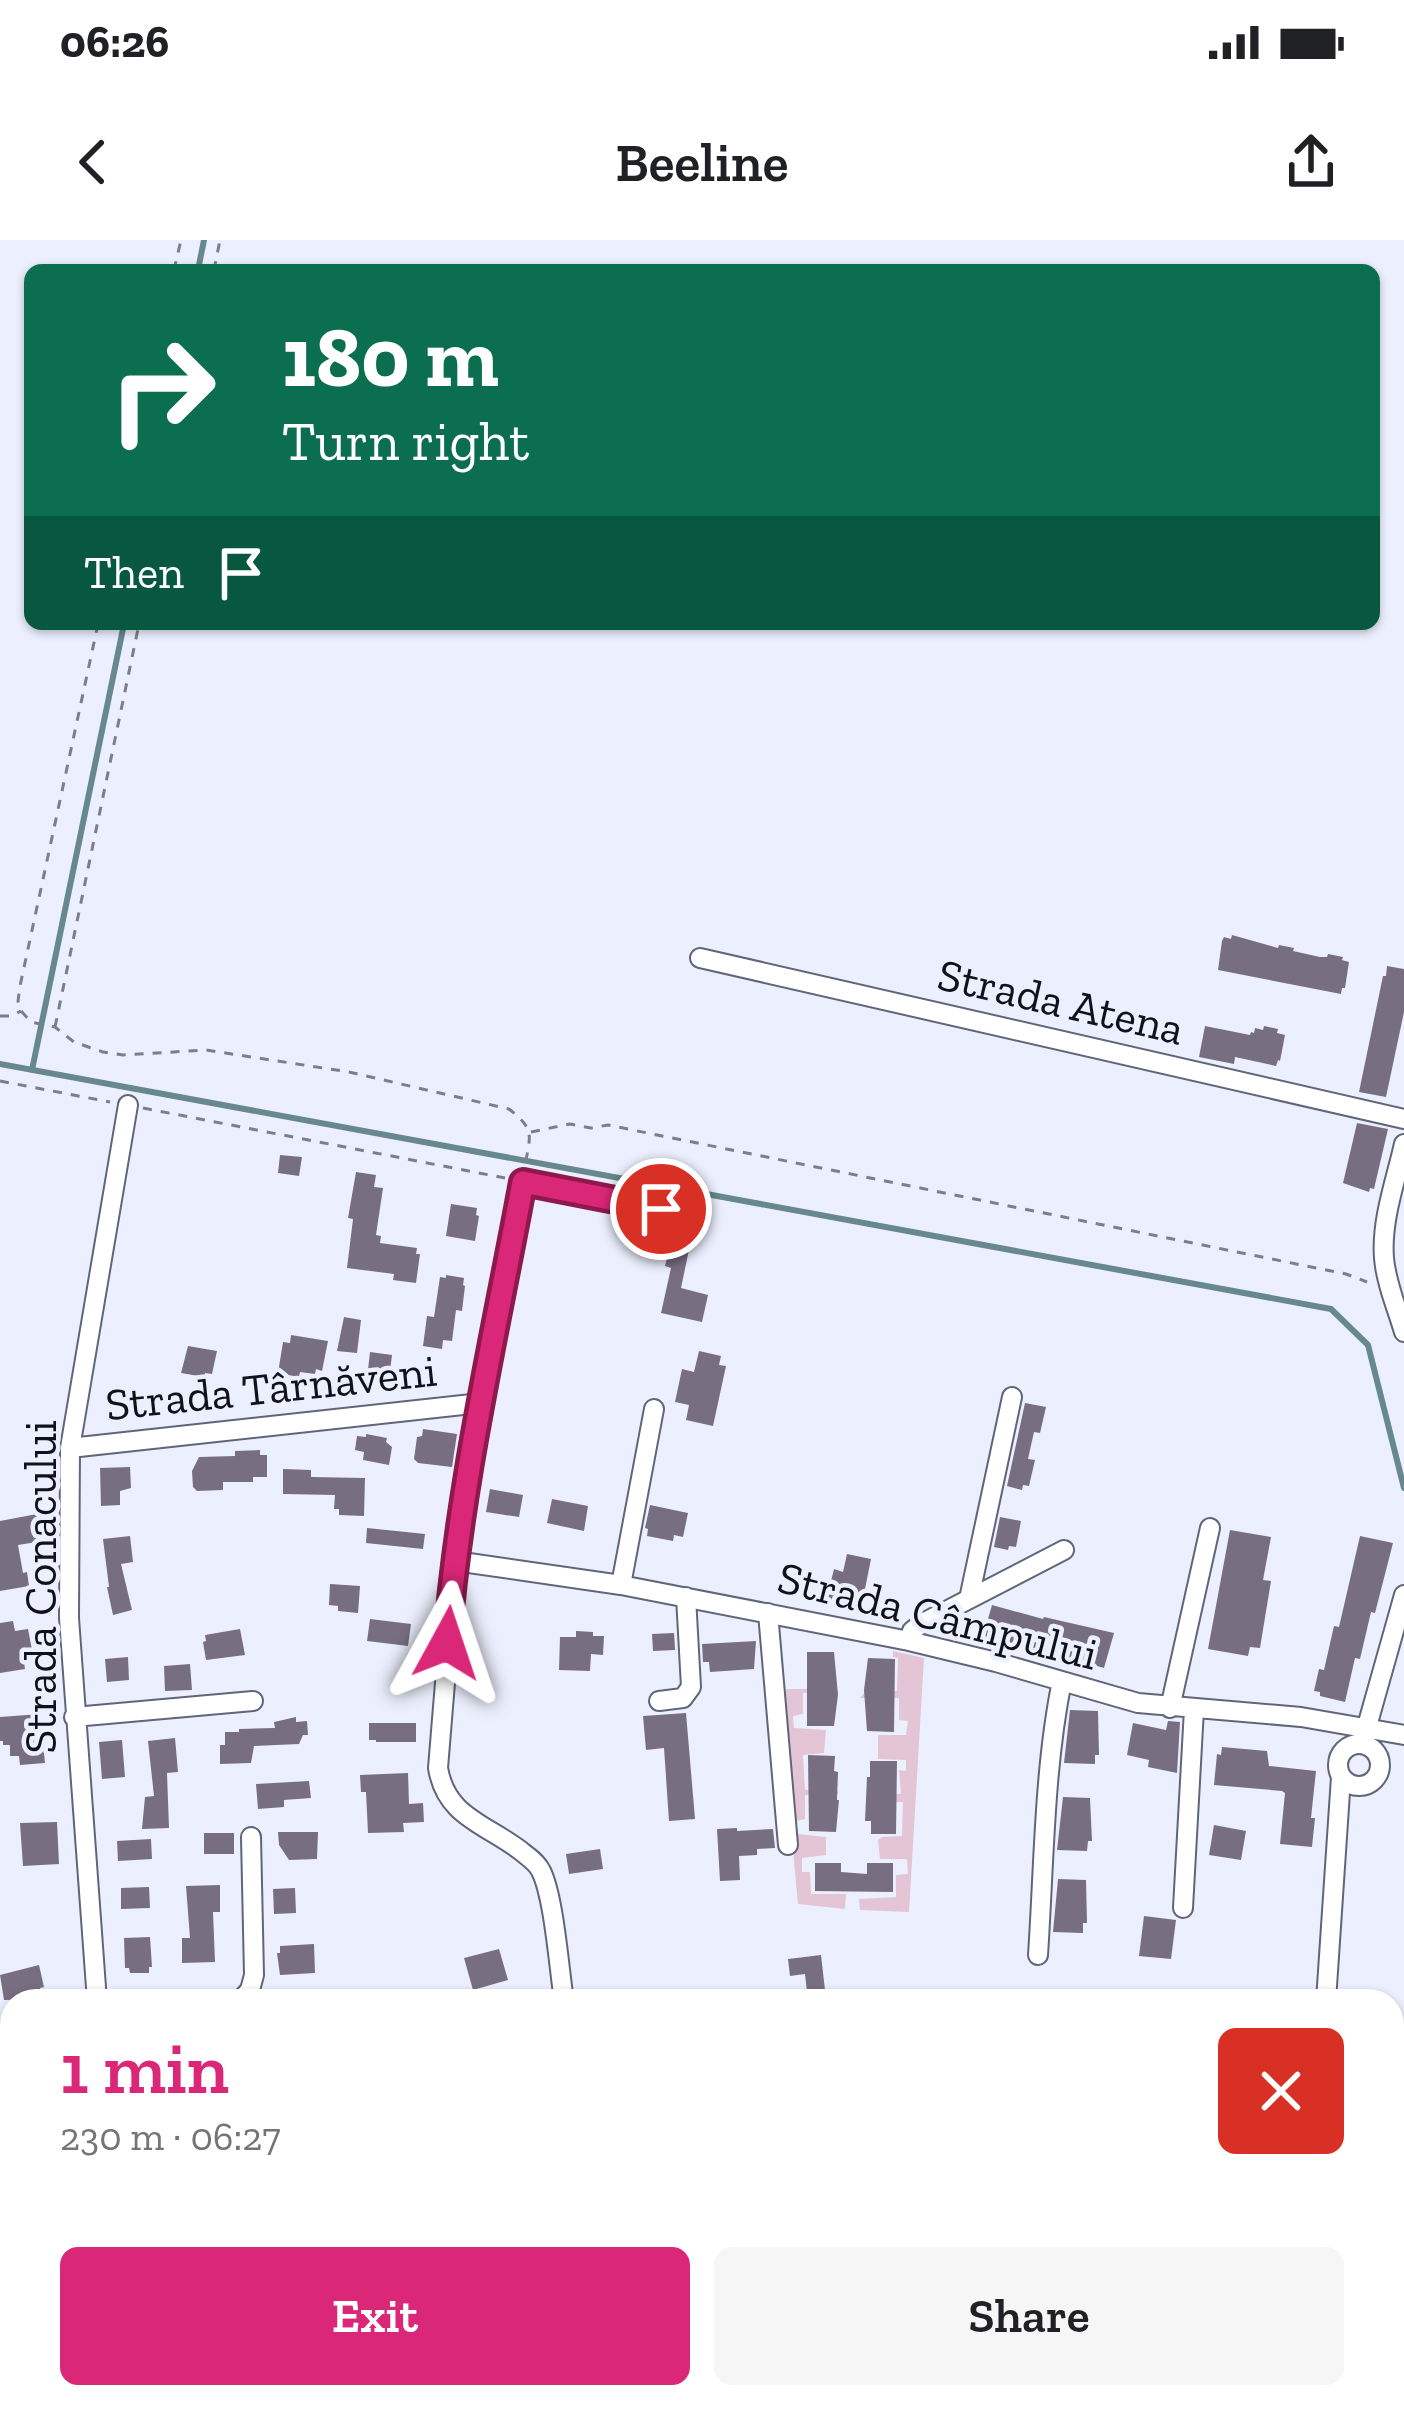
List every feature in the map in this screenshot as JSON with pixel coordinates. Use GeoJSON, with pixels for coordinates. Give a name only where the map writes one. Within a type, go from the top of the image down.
{"type":"FeatureCollection","features":[{"type":"Feature","properties":{"kind":"street","name":"Strada Atena"},"geometry":{"type":"LineString","coordinates":[[700,958],[1404,1118]]}},
{"type":"Feature","properties":{"kind":"street","name":"Strada Conacului"},"geometry":{"type":"LineString","coordinates":[[96,1989],[69,1618],[70,1448],[128,1105]]}},
{"type":"Feature","properties":{"kind":"street"},"geometry":{"type":"LineString","coordinates":[[1404,1144],[1384,1247],[1384,1264],[1404,1332]]}},
{"type":"Feature","properties":{"kind":"street"},"geometry":{"type":"LineString","coordinates":[[562,1989],[549,1900],[538,1865],[461,1813],[441,1784],[438,1768],[455,1561],[523,1182],[656,1206],[664,1215],[664,1230]]}},
{"type":"Feature","properties":{"kind":"street"},"geometry":{"type":"LineString","coordinates":[[969,1599],[1012,1397]]}},
{"type":"Feature","properties":{"kind":"street","name":"Strada Târnăveni"},"geometry":{"type":"LineString","coordinates":[[70,1448],[481,1403]]}},
{"type":"Feature","properties":{"kind":"street"},"geometry":{"type":"LineString","coordinates":[[621,1585],[654,1409]]}},
{"type":"Feature","properties":{"kind":"street"},"geometry":{"type":"LineString","coordinates":[[1170,1708],[1210,1528]]}},
{"type":"Feature","properties":{"kind":"street"},"geometry":{"type":"LineString","coordinates":[[909,1641],[921,1624],[1064,1550]]}},
{"type":"Feature","properties":{"kind":"street","name":"Strada Câmpului"},"geometry":{"type":"LineString","coordinates":[[455,1561],[621,1585],[909,1641],[1170,1708],[1301,1717],[1364,1736],[1404,1736]]}},
{"type":"Feature","properties":{"kind":"street"},"geometry":{"type":"LineString","coordinates":[[1328,1989],[1338,1764],[1348,1747],[1364,1736],[1404,1595]]}},
{"type":"Feature","properties":{"kind":"street"},"geometry":{"type":"LineString","coordinates":[[659,1701],[683,1698],[691,1687],[686,1597]]}},
{"type":"Feature","properties":{"kind":"street"},"geometry":{"type":"LineString","coordinates":[[769,1613],[788,1844]]}},
{"type":"Feature","properties":{"kind":"street"},"geometry":{"type":"LineString","coordinates":[[1038,1954],[1062,1682]]}},
{"type":"Feature","properties":{"kind":"street"},"geometry":{"type":"LineString","coordinates":[[74,1717],[253,1701]]}},
{"type":"Feature","properties":{"kind":"street"},"geometry":{"type":"LineString","coordinates":[[1183,1908],[1195,1709]]}},
{"type":"Feature","properties":{"kind":"street"},"geometry":{"type":"LineString","coordinates":[[1341,1777],[1360,1786],[1377,1776],[1381,1762],[1364,1736]]}},
{"type":"Feature","properties":{"kind":"street"},"geometry":{"type":"LineString","coordinates":[[250,1989],[254,1975],[251,1837]]}},
{"type":"Feature","properties":{"kind":"path"},"geometry":{"type":"LineString","coordinates":[[0,1081],[523,1182],[531,1132],[509,1109],[349,1072],[206,1050],[103,1052],[74,1042],[55,1027],[32,1022],[21,1011],[20,986],[97,630]]}},
{"type":"Feature","properties":{"kind":"path"},"geometry":{"type":"LineString","coordinates":[[55,1027],[139,630]]}},
{"type":"Feature","properties":{"kind":"path"},"geometry":{"type":"LineString","coordinates":[[0,1016],[21,1011]]}},
{"type":"Feature","properties":{"kind":"path"},"geometry":{"type":"LineString","coordinates":[[531,1132],[570,1124],[608,1125],[1346,1274],[1392,1291]]}},
{"type":"Feature","properties":{"kind":"shaded area"},"geometry":{"type":"Polygon","coordinates":[[[893,1651],[924,1658],[909,1912],[860,1910],[859,1899],[896,1897],[896,1875],[908,1874],[907,1859],[880,1859],[878,1840],[902,1836],[903,1802],[867,1802],[866,1794],[901,1794],[899,1770],[906,1771],[906,1760],[878,1759],[878,1735],[906,1735],[908,1721],[899,1720],[899,1698],[860,1698],[865,1692],[897,1691],[898,1658],[893,1651]]]}},
{"type":"Feature","properties":{"kind":"shaded area"},"geometry":{"type":"Polygon","coordinates":[[[778,1689],[838,1692],[803,1693],[803,1714],[793,1716],[794,1728],[826,1730],[824,1753],[803,1755],[805,1790],[838,1791],[805,1795],[805,1819],[796,1821],[798,1834],[826,1837],[826,1855],[802,1858],[802,1872],[810,1872],[811,1894],[846,1894],[845,1909],[798,1904],[778,1689]]]}},
{"type":"Feature","properties":{"kind":"building"},"geometry":{"type":"Polygon","coordinates":[[[1232,935],[1320,957],[1343,957],[1349,962],[1345,988],[1341,994],[1218,970],[1222,941],[1232,935]]]}},
{"type":"Feature","properties":{"kind":"building"},"geometry":{"type":"Polygon","coordinates":[[[1387,966],[1404,969],[1404,1012],[1386,1097],[1359,1092],[1387,966]]]}},
{"type":"Feature","properties":{"kind":"building"},"geometry":{"type":"Polygon","coordinates":[[[1205,1026],[1250,1035],[1264,1026],[1278,1029],[1277,1033],[1285,1035],[1280,1061],[1276,1066],[1235,1057],[1234,1064],[1199,1057],[1205,1026]]]}},
{"type":"Feature","properties":{"kind":"building"},"geometry":{"type":"Polygon","coordinates":[[[1357,1123],[1388,1129],[1374,1189],[1369,1192],[1343,1183],[1357,1123]]]}},
{"type":"Feature","properties":{"kind":"building"},"geometry":{"type":"Polygon","coordinates":[[[280,1155],[302,1157],[299,1176],[278,1173],[280,1155]]]}},
{"type":"Feature","properties":{"kind":"building"},"geometry":{"type":"Polygon","coordinates":[[[356,1172],[376,1175],[374,1187],[383,1188],[376,1235],[381,1236],[380,1243],[417,1248],[416,1283],[393,1280],[394,1274],[347,1268],[353,1219],[348,1218],[356,1172]]]}},
{"type":"Feature","properties":{"kind":"building"},"geometry":{"type":"Polygon","coordinates":[[[451,1204],[477,1208],[475,1241],[446,1236],[451,1204]]]}},
{"type":"Feature","properties":{"kind":"building"},"geometry":{"type":"Polygon","coordinates":[[[671,1242],[690,1245],[681,1288],[708,1295],[702,1322],[661,1313],[671,1268],[665,1266],[671,1242]]]}},
{"type":"Feature","properties":{"kind":"building"},"geometry":{"type":"Polygon","coordinates":[[[440,1277],[464,1278],[462,1311],[456,1310],[452,1341],[443,1340],[442,1349],[423,1346],[427,1316],[434,1317],[440,1277]]]}},
{"type":"Feature","properties":{"kind":"building"},"geometry":{"type":"Polygon","coordinates":[[[344,1317],[361,1320],[357,1353],[337,1351],[344,1317]]]}},
{"type":"Feature","properties":{"kind":"building"},"geometry":{"type":"Polygon","coordinates":[[[291,1335],[328,1341],[322,1371],[300,1372],[299,1377],[278,1373],[283,1342],[290,1343],[291,1335]]]}},
{"type":"Feature","properties":{"kind":"building"},"geometry":{"type":"Polygon","coordinates":[[[188,1346],[217,1351],[212,1374],[181,1373],[188,1346]]]}},
{"type":"Feature","properties":{"kind":"building"},"geometry":{"type":"Polygon","coordinates":[[[699,1351],[721,1356],[719,1365],[726,1366],[713,1426],[686,1420],[689,1405],[675,1402],[682,1369],[694,1372],[699,1351]]]}},
{"type":"Feature","properties":{"kind":"building"},"geometry":{"type":"Polygon","coordinates":[[[370,1352],[392,1355],[388,1387],[367,1379],[370,1352]]]}},
{"type":"Feature","properties":{"kind":"building"},"geometry":{"type":"Polygon","coordinates":[[[1025,1403],[1046,1407],[1028,1459],[1035,1460],[1029,1486],[1023,1485],[1022,1490],[1007,1486],[1025,1403]]]}},
{"type":"Feature","properties":{"kind":"building"},"geometry":{"type":"Polygon","coordinates":[[[423,1429],[457,1434],[452,1467],[414,1459],[423,1429]]]}},
{"type":"Feature","properties":{"kind":"building"},"geometry":{"type":"Polygon","coordinates":[[[357,1436],[387,1438],[392,1447],[389,1465],[363,1460],[364,1452],[355,1450],[357,1436]]]}},
{"type":"Feature","properties":{"kind":"building"},"geometry":{"type":"Polygon","coordinates":[[[260,1450],[260,1455],[267,1455],[267,1477],[223,1482],[223,1490],[193,1487],[192,1471],[199,1457],[260,1450]]]}},
{"type":"Feature","properties":{"kind":"building"},"geometry":{"type":"Polygon","coordinates":[[[130,1467],[131,1488],[120,1491],[120,1505],[101,1506],[100,1468],[130,1467]]]}},
{"type":"Feature","properties":{"kind":"building"},"geometry":{"type":"Polygon","coordinates":[[[283,1469],[311,1470],[311,1477],[365,1478],[364,1516],[339,1515],[339,1509],[334,1509],[335,1495],[283,1494],[283,1469]]]}},
{"type":"Feature","properties":{"kind":"building"},"geometry":{"type":"Polygon","coordinates":[[[490,1489],[523,1495],[519,1517],[486,1512],[490,1489]]]}},
{"type":"Feature","properties":{"kind":"building"},"geometry":{"type":"Polygon","coordinates":[[[552,1499],[588,1506],[584,1531],[547,1523],[552,1499]]]}},
{"type":"Feature","properties":{"kind":"building"},"geometry":{"type":"Polygon","coordinates":[[[650,1505],[688,1513],[683,1537],[674,1535],[673,1541],[647,1536],[650,1505]]]}},
{"type":"Feature","properties":{"kind":"building"},"geometry":{"type":"Polygon","coordinates":[[[37,1514],[43,1541],[18,1545],[29,1586],[0,1591],[0,1521],[37,1514]]]}},
{"type":"Feature","properties":{"kind":"building"},"geometry":{"type":"Polygon","coordinates":[[[1000,1517],[1021,1521],[1016,1547],[994,1547],[1000,1517]]]}},
{"type":"Feature","properties":{"kind":"building"},"geometry":{"type":"Polygon","coordinates":[[[367,1528],[425,1534],[423,1549],[366,1543],[367,1528]]]}},
{"type":"Feature","properties":{"kind":"building"},"geometry":{"type":"Polygon","coordinates":[[[1230,1530],[1271,1537],[1263,1580],[1271,1581],[1260,1648],[1250,1647],[1248,1656],[1208,1649],[1230,1530]]]}},
{"type":"Feature","properties":{"kind":"building"},"geometry":{"type":"Polygon","coordinates":[[[130,1536],[133,1562],[121,1564],[132,1610],[113,1615],[103,1539],[130,1536]]]}},
{"type":"Feature","properties":{"kind":"building"},"geometry":{"type":"Polygon","coordinates":[[[1360,1536],[1393,1543],[1345,1702],[1314,1691],[1334,1626],[1339,1627],[1360,1536]]]}},
{"type":"Feature","properties":{"kind":"building"},"geometry":{"type":"Polygon","coordinates":[[[847,1554],[871,1559],[861,1609],[826,1601],[834,1569],[843,1572],[847,1554]]]}},
{"type":"Feature","properties":{"kind":"building"},"geometry":{"type":"Polygon","coordinates":[[[330,1584],[360,1586],[358,1613],[329,1605],[330,1584]]]}},
{"type":"Feature","properties":{"kind":"building"},"geometry":{"type":"Polygon","coordinates":[[[992,1605],[1114,1633],[1104,1668],[982,1640],[992,1605]]]}},
{"type":"Feature","properties":{"kind":"building"},"geometry":{"type":"Polygon","coordinates":[[[370,1619],[411,1624],[408,1646],[367,1641],[370,1619]]]}},
{"type":"Feature","properties":{"kind":"building"},"geometry":{"type":"Polygon","coordinates":[[[13,1621],[15,1631],[28,1629],[34,1660],[24,1662],[25,1669],[0,1673],[0,1623],[13,1621]]]}},
{"type":"Feature","properties":{"kind":"building"},"geometry":{"type":"Polygon","coordinates":[[[240,1629],[245,1655],[206,1660],[205,1635],[240,1629]]]}},
{"type":"Feature","properties":{"kind":"building"},"geometry":{"type":"Polygon","coordinates":[[[576,1631],[604,1636],[603,1655],[591,1654],[590,1671],[559,1670],[560,1637],[576,1637],[576,1631]]]}},
{"type":"Feature","properties":{"kind":"building"},"geometry":{"type":"Polygon","coordinates":[[[674,1633],[676,1664],[675,1650],[653,1651],[652,1634],[674,1633]]]}},
{"type":"Feature","properties":{"kind":"building"},"geometry":{"type":"Polygon","coordinates":[[[756,1641],[754,1669],[710,1672],[709,1662],[703,1662],[702,1644],[756,1641]]]}},
{"type":"Feature","properties":{"kind":"building"},"geometry":{"type":"Polygon","coordinates":[[[807,1652],[834,1652],[838,1695],[834,1726],[807,1726],[807,1652]]]}},
{"type":"Feature","properties":{"kind":"building"},"geometry":{"type":"Polygon","coordinates":[[[128,1657],[129,1680],[107,1682],[105,1659],[128,1657]]]}},
{"type":"Feature","properties":{"kind":"building"},"geometry":{"type":"Polygon","coordinates":[[[868,1658],[895,1659],[894,1732],[867,1731],[868,1658]]]}},
{"type":"Feature","properties":{"kind":"building"},"geometry":{"type":"Polygon","coordinates":[[[190,1664],[192,1690],[165,1691],[164,1666],[190,1664]]]}},
{"type":"Feature","properties":{"kind":"building"},"geometry":{"type":"Polygon","coordinates":[[[1070,1710],[1098,1711],[1095,1764],[1064,1763],[1070,1710]]]}},
{"type":"Feature","properties":{"kind":"building"},"geometry":{"type":"Polygon","coordinates":[[[686,1713],[695,1819],[669,1821],[664,1748],[646,1750],[643,1716],[686,1713]]]}},
{"type":"Feature","properties":{"kind":"building"},"geometry":{"type":"Polygon","coordinates":[[[40,1714],[45,1763],[20,1765],[19,1756],[10,1756],[10,1745],[0,1741],[0,1717],[40,1714]]]}},
{"type":"Feature","properties":{"kind":"building"},"geometry":{"type":"Polygon","coordinates":[[[296,1717],[296,1722],[307,1721],[308,1735],[299,1744],[254,1746],[251,1763],[220,1764],[225,1732],[275,1728],[274,1722],[296,1717]]]}},
{"type":"Feature","properties":{"kind":"building"},"geometry":{"type":"Polygon","coordinates":[[[1168,1721],[1180,1722],[1177,1773],[1148,1767],[1149,1760],[1127,1755],[1133,1723],[1166,1730],[1168,1721]]]}},
{"type":"Feature","properties":{"kind":"building"},"geometry":{"type":"Polygon","coordinates":[[[369,1723],[416,1723],[416,1742],[369,1740],[369,1723]]]}},
{"type":"Feature","properties":{"kind":"building"},"geometry":{"type":"Polygon","coordinates":[[[175,1738],[178,1772],[167,1773],[169,1828],[142,1829],[145,1797],[154,1796],[148,1741],[175,1738]]]}},
{"type":"Feature","properties":{"kind":"building"},"geometry":{"type":"Polygon","coordinates":[[[122,1740],[125,1777],[102,1779],[99,1742],[122,1740]]]}},
{"type":"Feature","properties":{"kind":"building"},"geometry":{"type":"Polygon","coordinates":[[[1222,1747],[1267,1751],[1269,1766],[1316,1771],[1312,1847],[1280,1844],[1282,1791],[1214,1785],[1222,1747]]]}},
{"type":"Feature","properties":{"kind":"building"},"geometry":{"type":"Polygon","coordinates":[[[808,1755],[835,1756],[836,1832],[809,1831],[808,1755]]]}},
{"type":"Feature","properties":{"kind":"building"},"geometry":{"type":"Polygon","coordinates":[[[870,1761],[897,1761],[896,1834],[871,1834],[871,1821],[865,1821],[870,1761]]]}},
{"type":"Feature","properties":{"kind":"building"},"geometry":{"type":"Polygon","coordinates":[[[408,1773],[409,1804],[423,1803],[424,1822],[403,1823],[404,1832],[368,1833],[366,1792],[361,1792],[360,1775],[408,1773]]]}},
{"type":"Feature","properties":{"kind":"building"},"geometry":{"type":"Polygon","coordinates":[[[309,1781],[311,1798],[258,1809],[256,1784],[309,1781]]]}},
{"type":"Feature","properties":{"kind":"building"},"geometry":{"type":"Polygon","coordinates":[[[1063,1797],[1090,1798],[1092,1841],[1087,1851],[1057,1850],[1063,1797]]]}},
{"type":"Feature","properties":{"kind":"building"},"geometry":{"type":"Polygon","coordinates":[[[57,1822],[59,1864],[23,1866],[20,1823],[57,1822]]]}},
{"type":"Feature","properties":{"kind":"building"},"geometry":{"type":"Polygon","coordinates":[[[1214,1825],[1246,1831],[1241,1860],[1209,1855],[1214,1825]]]}},
{"type":"Feature","properties":{"kind":"building"},"geometry":{"type":"Polygon","coordinates":[[[717,1829],[773,1829],[775,1848],[739,1856],[740,1880],[720,1881],[717,1829]]]}},
{"type":"Feature","properties":{"kind":"building"},"geometry":{"type":"Polygon","coordinates":[[[278,1832],[318,1832],[317,1859],[289,1860],[279,1845],[278,1832]]]}},
{"type":"Feature","properties":{"kind":"building"},"geometry":{"type":"Polygon","coordinates":[[[204,1833],[234,1833],[234,1854],[204,1854],[204,1833]]]}},
{"type":"Feature","properties":{"kind":"building"},"geometry":{"type":"Polygon","coordinates":[[[151,1839],[152,1859],[118,1861],[117,1841],[151,1839]]]}},
{"type":"Feature","properties":{"kind":"building"},"geometry":{"type":"Polygon","coordinates":[[[600,1849],[603,1869],[569,1874],[566,1854],[600,1849]]]}},
{"type":"Feature","properties":{"kind":"building"},"geometry":{"type":"Polygon","coordinates":[[[815,1863],[841,1863],[841,1872],[867,1874],[867,1863],[893,1863],[893,1892],[815,1891],[815,1863]]]}},
{"type":"Feature","properties":{"kind":"building"},"geometry":{"type":"Polygon","coordinates":[[[1058,1879],[1086,1880],[1083,1933],[1053,1932],[1058,1879]]]}},
{"type":"Feature","properties":{"kind":"building"},"geometry":{"type":"Polygon","coordinates":[[[220,1885],[220,1912],[213,1912],[215,1962],[182,1963],[182,1938],[190,1938],[186,1886],[220,1885]]]}},
{"type":"Feature","properties":{"kind":"building"},"geometry":{"type":"Polygon","coordinates":[[[149,1887],[150,1908],[121,1909],[121,1888],[149,1887]]]}},
{"type":"Feature","properties":{"kind":"building"},"geometry":{"type":"Polygon","coordinates":[[[295,1888],[296,1913],[274,1914],[273,1889],[295,1888]]]}},
{"type":"Feature","properties":{"kind":"building"},"geometry":{"type":"Polygon","coordinates":[[[1144,1916],[1176,1920],[1171,1959],[1139,1956],[1144,1916]]]}},
{"type":"Feature","properties":{"kind":"building"},"geometry":{"type":"Polygon","coordinates":[[[150,1937],[149,1973],[130,1973],[125,1968],[124,1938],[150,1937]]]}},
{"type":"Feature","properties":{"kind":"building"},"geometry":{"type":"Polygon","coordinates":[[[314,1944],[315,1973],[280,1975],[280,1946],[314,1944]]]}},
{"type":"Feature","properties":{"kind":"building"},"geometry":{"type":"Polygon","coordinates":[[[499,1949],[508,1980],[473,1989],[464,1958],[499,1949]]]}},
{"type":"Feature","properties":{"kind":"building"},"geometry":{"type":"Polygon","coordinates":[[[821,1955],[825,1989],[807,1989],[805,1974],[790,1976],[788,1959],[821,1955]]]}},
{"type":"Feature","properties":{"kind":"building"},"geometry":{"type":"Polygon","coordinates":[[[39,1965],[44,1987],[2,1989],[0,1975],[39,1965]]]}},
{"type":"Feature","properties":{"kind":"waterway"},"geometry":{"type":"LineString","coordinates":[[199,264],[204,240]]}},
{"type":"Feature","properties":{"kind":"waterway"},"geometry":{"type":"LineString","coordinates":[[32,1070],[123,630]]}},
{"type":"Feature","properties":{"kind":"waterway"},"geometry":{"type":"LineString","coordinates":[[0,1064],[1331,1309],[1368,1345],[1404,1488]]}},
{"type":"Feature","properties":{"kind":"route"},"geometry":{"type":"LineString","coordinates":[[447,1643],[481,1403],[523,1182],[661,1209]]}}]}
